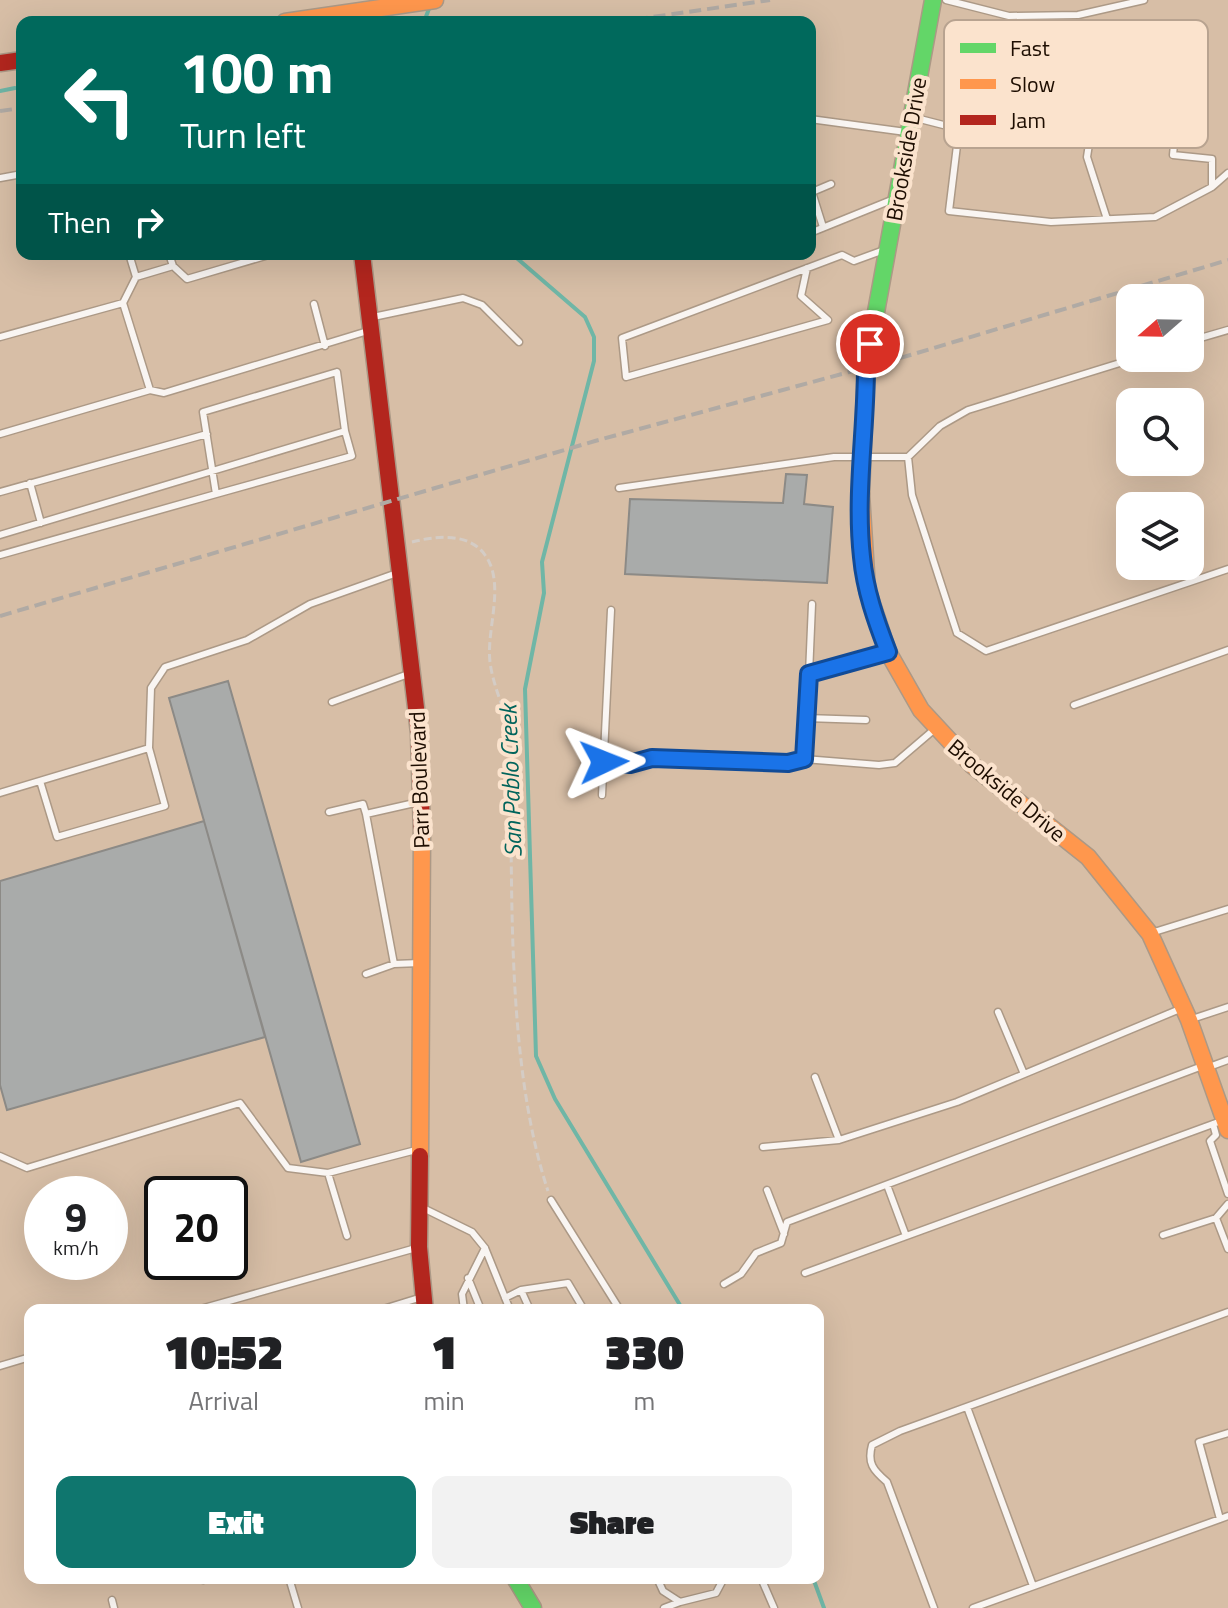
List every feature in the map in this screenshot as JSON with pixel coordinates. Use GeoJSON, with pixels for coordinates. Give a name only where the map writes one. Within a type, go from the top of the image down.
{"type":"FeatureCollection","features":[{"type":"Feature","properties":{"kind":"street"},"geometry":{"type":"LineString","coordinates":[[322,16],[435,0]]}},
{"type":"Feature","properties":{"kind":"street","name":"Brookside Drive"},"geometry":{"type":"LineString","coordinates":[[933,0],[866,367],[862,557],[867,589],[888,652],[921,710],[972,765],[1088,857],[1150,934],[1186,1014],[1223,1121]]}},
{"type":"Feature","properties":{"kind":"street","name":"Parr Boulevard"},"geometry":{"type":"LineString","coordinates":[[363,260],[414,672],[422,801],[419,1247],[424,1303]]}},
{"type":"Feature","properties":{"kind":"street"},"geometry":{"type":"LineString","coordinates":[[519,1584],[533,1608]]}},
{"type":"Feature","properties":{"kind":"lane"},"geometry":{"type":"LineString","coordinates":[[946,0],[1009,16],[1078,15],[1144,0]]}},
{"type":"Feature","properties":{"kind":"lane"},"geometry":{"type":"LineString","coordinates":[[816,119],[944,128]]}},
{"type":"Feature","properties":{"kind":"lane"},"geometry":{"type":"LineString","coordinates":[[957,148],[949,211],[1051,222],[1155,217],[1212,187],[1228,173]]}},
{"type":"Feature","properties":{"kind":"lane"},"geometry":{"type":"LineString","coordinates":[[1088,148],[1087,157],[1107,219]]}},
{"type":"Feature","properties":{"kind":"lane"},"geometry":{"type":"LineString","coordinates":[[1174,148],[1173,155],[1212,159],[1212,187]]}},
{"type":"Feature","properties":{"kind":"lane"},"geometry":{"type":"LineString","coordinates":[[816,190],[831,184]]}},
{"type":"Feature","properties":{"kind":"lane"},"geometry":{"type":"LineString","coordinates":[[816,230],[897,197]]}},
{"type":"Feature","properties":{"kind":"lane"},"geometry":{"type":"LineString","coordinates":[[816,205],[823,227]]}},
{"type":"Feature","properties":{"kind":"lane"},"geometry":{"type":"LineString","coordinates":[[807,268],[801,296],[828,320],[626,377],[622,338],[807,268],[842,255],[854,261],[888,249]]}},
{"type":"Feature","properties":{"kind":"lane"},"geometry":{"type":"LineString","coordinates":[[131,260],[136,277],[123,303],[150,390]]}},
{"type":"Feature","properties":{"kind":"lane"},"geometry":{"type":"LineString","coordinates":[[171,260],[187,279],[252,260]]}},
{"type":"Feature","properties":{"kind":"lane"},"geometry":{"type":"LineString","coordinates":[[136,277],[173,266]]}},
{"type":"Feature","properties":{"kind":"lane"},"geometry":{"type":"LineString","coordinates":[[0,434],[150,390],[164,393],[325,346],[370,324],[463,298],[482,305],[519,342]]}},
{"type":"Feature","properties":{"kind":"lane"},"geometry":{"type":"LineString","coordinates":[[0,337],[123,303]]}},
{"type":"Feature","properties":{"kind":"lane"},"geometry":{"type":"LineString","coordinates":[[314,304],[325,346]]}},
{"type":"Feature","properties":{"kind":"lane"},"geometry":{"type":"LineString","coordinates":[[1204,337],[1228,330]]}},
{"type":"Feature","properties":{"kind":"lane"},"geometry":{"type":"LineString","coordinates":[[619,488],[863,455],[908,457],[940,426],[968,410],[1116,364]]}},
{"type":"Feature","properties":{"kind":"lane"},"geometry":{"type":"LineString","coordinates":[[0,555],[352,456],[345,431],[337,372],[203,412],[216,494]]}},
{"type":"Feature","properties":{"kind":"lane"},"geometry":{"type":"LineString","coordinates":[[0,535],[345,431]]}},
{"type":"Feature","properties":{"kind":"lane"},"geometry":{"type":"LineString","coordinates":[[0,492],[207,434]]}},
{"type":"Feature","properties":{"kind":"lane"},"geometry":{"type":"LineString","coordinates":[[908,457],[912,495],[957,633],[986,651],[1228,569]]}},
{"type":"Feature","properties":{"kind":"lane"},"geometry":{"type":"LineString","coordinates":[[30,483],[41,523]]}},
{"type":"Feature","properties":{"kind":"lane"},"geometry":{"type":"LineString","coordinates":[[40,781],[57,837],[165,806],[149,748],[151,688],[165,667],[247,640],[310,604],[400,572]]}},
{"type":"Feature","properties":{"kind":"lane"},"geometry":{"type":"LineString","coordinates":[[804,759],[812,604]]}},
{"type":"Feature","properties":{"kind":"lane"},"geometry":{"type":"LineString","coordinates":[[602,795],[611,610]]}},
{"type":"Feature","properties":{"kind":"lane"},"geometry":{"type":"LineString","coordinates":[[1074,705],[1228,650]]}},
{"type":"Feature","properties":{"kind":"lane"},"geometry":{"type":"LineString","coordinates":[[809,674],[888,652]]}},
{"type":"Feature","properties":{"kind":"lane"},"geometry":{"type":"LineString","coordinates":[[332,702],[414,672]]}},
{"type":"Feature","properties":{"kind":"lane"},"geometry":{"type":"LineString","coordinates":[[806,718],[866,720]]}},
{"type":"Feature","properties":{"kind":"lane"},"geometry":{"type":"LineString","coordinates":[[604,762],[630,764],[652,758],[788,763],[804,759],[879,765],[895,763],[936,728]]}},
{"type":"Feature","properties":{"kind":"lane"},"geometry":{"type":"LineString","coordinates":[[0,793],[149,748]]}},
{"type":"Feature","properties":{"kind":"lane"},"geometry":{"type":"LineString","coordinates":[[366,814],[422,801]]}},
{"type":"Feature","properties":{"kind":"lane"},"geometry":{"type":"LineString","coordinates":[[329,812],[363,804],[394,964]]}},
{"type":"Feature","properties":{"kind":"lane"},"geometry":{"type":"LineString","coordinates":[[1150,934],[1228,909]]}},
{"type":"Feature","properties":{"kind":"lane"},"geometry":{"type":"LineString","coordinates":[[366,974],[394,964],[420,963]]}},
{"type":"Feature","properties":{"kind":"lane"},"geometry":{"type":"LineString","coordinates":[[763,1147],[839,1140],[957,1102],[1186,1014],[1228,1007]]}},
{"type":"Feature","properties":{"kind":"lane"},"geometry":{"type":"LineString","coordinates":[[998,1012],[1024,1074]]}},
{"type":"Feature","properties":{"kind":"lane"},"geometry":{"type":"LineString","coordinates":[[724,1284],[741,1274],[756,1253],[781,1243],[787,1222],[1228,1060]]}},
{"type":"Feature","properties":{"kind":"lane"},"geometry":{"type":"LineString","coordinates":[[815,1077],[839,1140]]}},
{"type":"Feature","properties":{"kind":"lane"},"geometry":{"type":"LineString","coordinates":[[0,1156],[27,1168],[240,1103],[288,1168],[328,1173],[419,1149]]}},
{"type":"Feature","properties":{"kind":"lane"},"geometry":{"type":"LineString","coordinates":[[1223,1121],[1210,1141],[1228,1194]]}},
{"type":"Feature","properties":{"kind":"lane"},"geometry":{"type":"LineString","coordinates":[[805,1273],[1223,1121]]}},
{"type":"Feature","properties":{"kind":"lane"},"geometry":{"type":"LineString","coordinates":[[328,1173],[347,1236]]}},
{"type":"Feature","properties":{"kind":"lane"},"geometry":{"type":"LineString","coordinates":[[887,1185],[906,1236]]}},
{"type":"Feature","properties":{"kind":"lane"},"geometry":{"type":"LineString","coordinates":[[767,1190],[784,1234]]}},
{"type":"Feature","properties":{"kind":"lane"},"geometry":{"type":"LineString","coordinates":[[551,1200],[616,1304]]}},
{"type":"Feature","properties":{"kind":"lane"},"geometry":{"type":"LineString","coordinates":[[1163,1235],[1216,1218],[1228,1204]]}},
{"type":"Feature","properties":{"kind":"lane"},"geometry":{"type":"LineString","coordinates":[[419,1207],[472,1232],[485,1248],[508,1304]]}},
{"type":"Feature","properties":{"kind":"lane"},"geometry":{"type":"LineString","coordinates":[[1216,1218],[1228,1249]]}},
{"type":"Feature","properties":{"kind":"lane"},"geometry":{"type":"LineString","coordinates":[[218,1304],[419,1247]]}},
{"type":"Feature","properties":{"kind":"lane"},"geometry":{"type":"LineString","coordinates":[[463,1304],[462,1294],[468,1278],[485,1248]]}},
{"type":"Feature","properties":{"kind":"lane"},"geometry":{"type":"LineString","coordinates":[[468,1278],[479,1304]]}},
{"type":"Feature","properties":{"kind":"lane"},"geometry":{"type":"LineString","coordinates":[[505,1298],[521,1290],[568,1283],[580,1304]]}},
{"type":"Feature","properties":{"kind":"lane"},"geometry":{"type":"LineString","coordinates":[[521,1290],[527,1304]]}},
{"type":"Feature","properties":{"kind":"lane"},"geometry":{"type":"LineString","coordinates":[[934,1608],[887,1482],[873,1471],[869,1457],[872,1445],[1228,1312]]}},
{"type":"Feature","properties":{"kind":"lane"},"geometry":{"type":"LineString","coordinates":[[0,1366],[24,1359]]}},
{"type":"Feature","properties":{"kind":"lane"},"geometry":{"type":"LineString","coordinates":[[967,1407],[1033,1586]]}},
{"type":"Feature","properties":{"kind":"lane"},"geometry":{"type":"LineString","coordinates":[[973,1608],[1224,1518],[1199,1442],[1228,1433]]}},
{"type":"Feature","properties":{"kind":"lane"},"geometry":{"type":"LineString","coordinates":[[291,1584],[298,1608]]}},
{"type":"Feature","properties":{"kind":"lane"},"geometry":{"type":"LineString","coordinates":[[660,1584],[663,1591],[680,1602]]}},
{"type":"Feature","properties":{"kind":"lane"},"geometry":{"type":"LineString","coordinates":[[664,1608],[716,1593],[721,1584]]}},
{"type":"Feature","properties":{"kind":"lane"},"geometry":{"type":"LineString","coordinates":[[764,1584],[774,1608]]}},
{"type":"Feature","properties":{"kind":"lane"},"geometry":{"type":"LineString","coordinates":[[112,1600],[114,1608]]}},
{"type":"Feature","properties":{"kind":"path"},"geometry":{"type":"LineString","coordinates":[[396,545],[428,538],[454,538],[474,544],[485,555],[493,571],[491,666],[514,755],[511,833],[514,948],[524,1077],[535,1150],[551,1200]]}},
{"type":"Feature","properties":{"kind":"building"},"geometry":{"type":"Polygon","coordinates":[[[786,474],[807,475],[804,504],[833,507],[827,583],[625,574],[630,499],[783,503],[786,474]]]}},
{"type":"Feature","properties":{"kind":"building"},"geometry":{"type":"Polygon","coordinates":[[[228,681],[360,1144],[301,1162],[169,698],[228,681]]]}},
{"type":"Feature","properties":{"kind":"building"},"geometry":{"type":"Polygon","coordinates":[[[204,821],[265,1037],[7,1110],[0,1085],[0,881],[204,821]]]}},
{"type":"Feature","properties":{"kind":"waterway","name":"San Pablo Creek"},"geometry":{"type":"LineString","coordinates":[[426,16],[430,6]]}},
{"type":"Feature","properties":{"kind":"waterway"},"geometry":{"type":"LineString","coordinates":[[0,91],[15,88]]}},
{"type":"Feature","properties":{"kind":"waterway","name":"San Pablo Creek"},"geometry":{"type":"LineString","coordinates":[[519,260],[585,317],[594,337],[594,361],[542,562],[544,593],[525,689],[536,1056],[555,1099],[679,1304]]}},
{"type":"Feature","properties":{"kind":"waterway","name":"San Pablo Creek"},"geometry":{"type":"LineString","coordinates":[[815,1584],[824,1608]]}},
{"type":"Feature","properties":{"kind":"railway"},"geometry":{"type":"LineString","coordinates":[[659,16],[770,0]]}},
{"type":"Feature","properties":{"kind":"railway"},"geometry":{"type":"LineString","coordinates":[[0,111],[16,109]]}},
{"type":"Feature","properties":{"kind":"railway"},"geometry":{"type":"LineString","coordinates":[[0,616],[595,441],[897,359],[1228,260]]}},
{"type":"Feature","properties":{"kind":"traffic: fast"},"geometry":{"type":"LineString","coordinates":[[861,494],[866,367],[933,0]]}},
{"type":"Feature","properties":{"kind":"traffic: fast"},"geometry":{"type":"LineString","coordinates":[[519,1584],[533,1608]]}},
{"type":"Feature","properties":{"kind":"traffic: slow"},"geometry":{"type":"LineString","coordinates":[[326,16],[435,0]]}},
{"type":"Feature","properties":{"kind":"traffic: slow"},"geometry":{"type":"LineString","coordinates":[[861,494],[867,589],[888,652],[921,710],[972,765],[1088,857],[1150,934],[1189,1020],[1228,1130]]}},
{"type":"Feature","properties":{"kind":"traffic: slow"},"geometry":{"type":"LineString","coordinates":[[420,1156],[422,834]]}},
{"type":"Feature","properties":{"kind":"traffic: jam"},"geometry":{"type":"LineString","coordinates":[[0,63],[16,61]]}},
{"type":"Feature","properties":{"kind":"traffic: jam"},"geometry":{"type":"LineString","coordinates":[[363,260],[419,733],[422,834]]}},
{"type":"Feature","properties":{"kind":"traffic: jam"},"geometry":{"type":"LineString","coordinates":[[420,1156],[419,1247],[424,1304]]}},
{"type":"Feature","properties":{"kind":"route"},"geometry":{"type":"LineString","coordinates":[[604,762],[630,764],[652,758],[788,763],[804,759],[809,674],[888,652],[867,589],[862,557],[860,519],[866,367],[870,344]]}}]}
